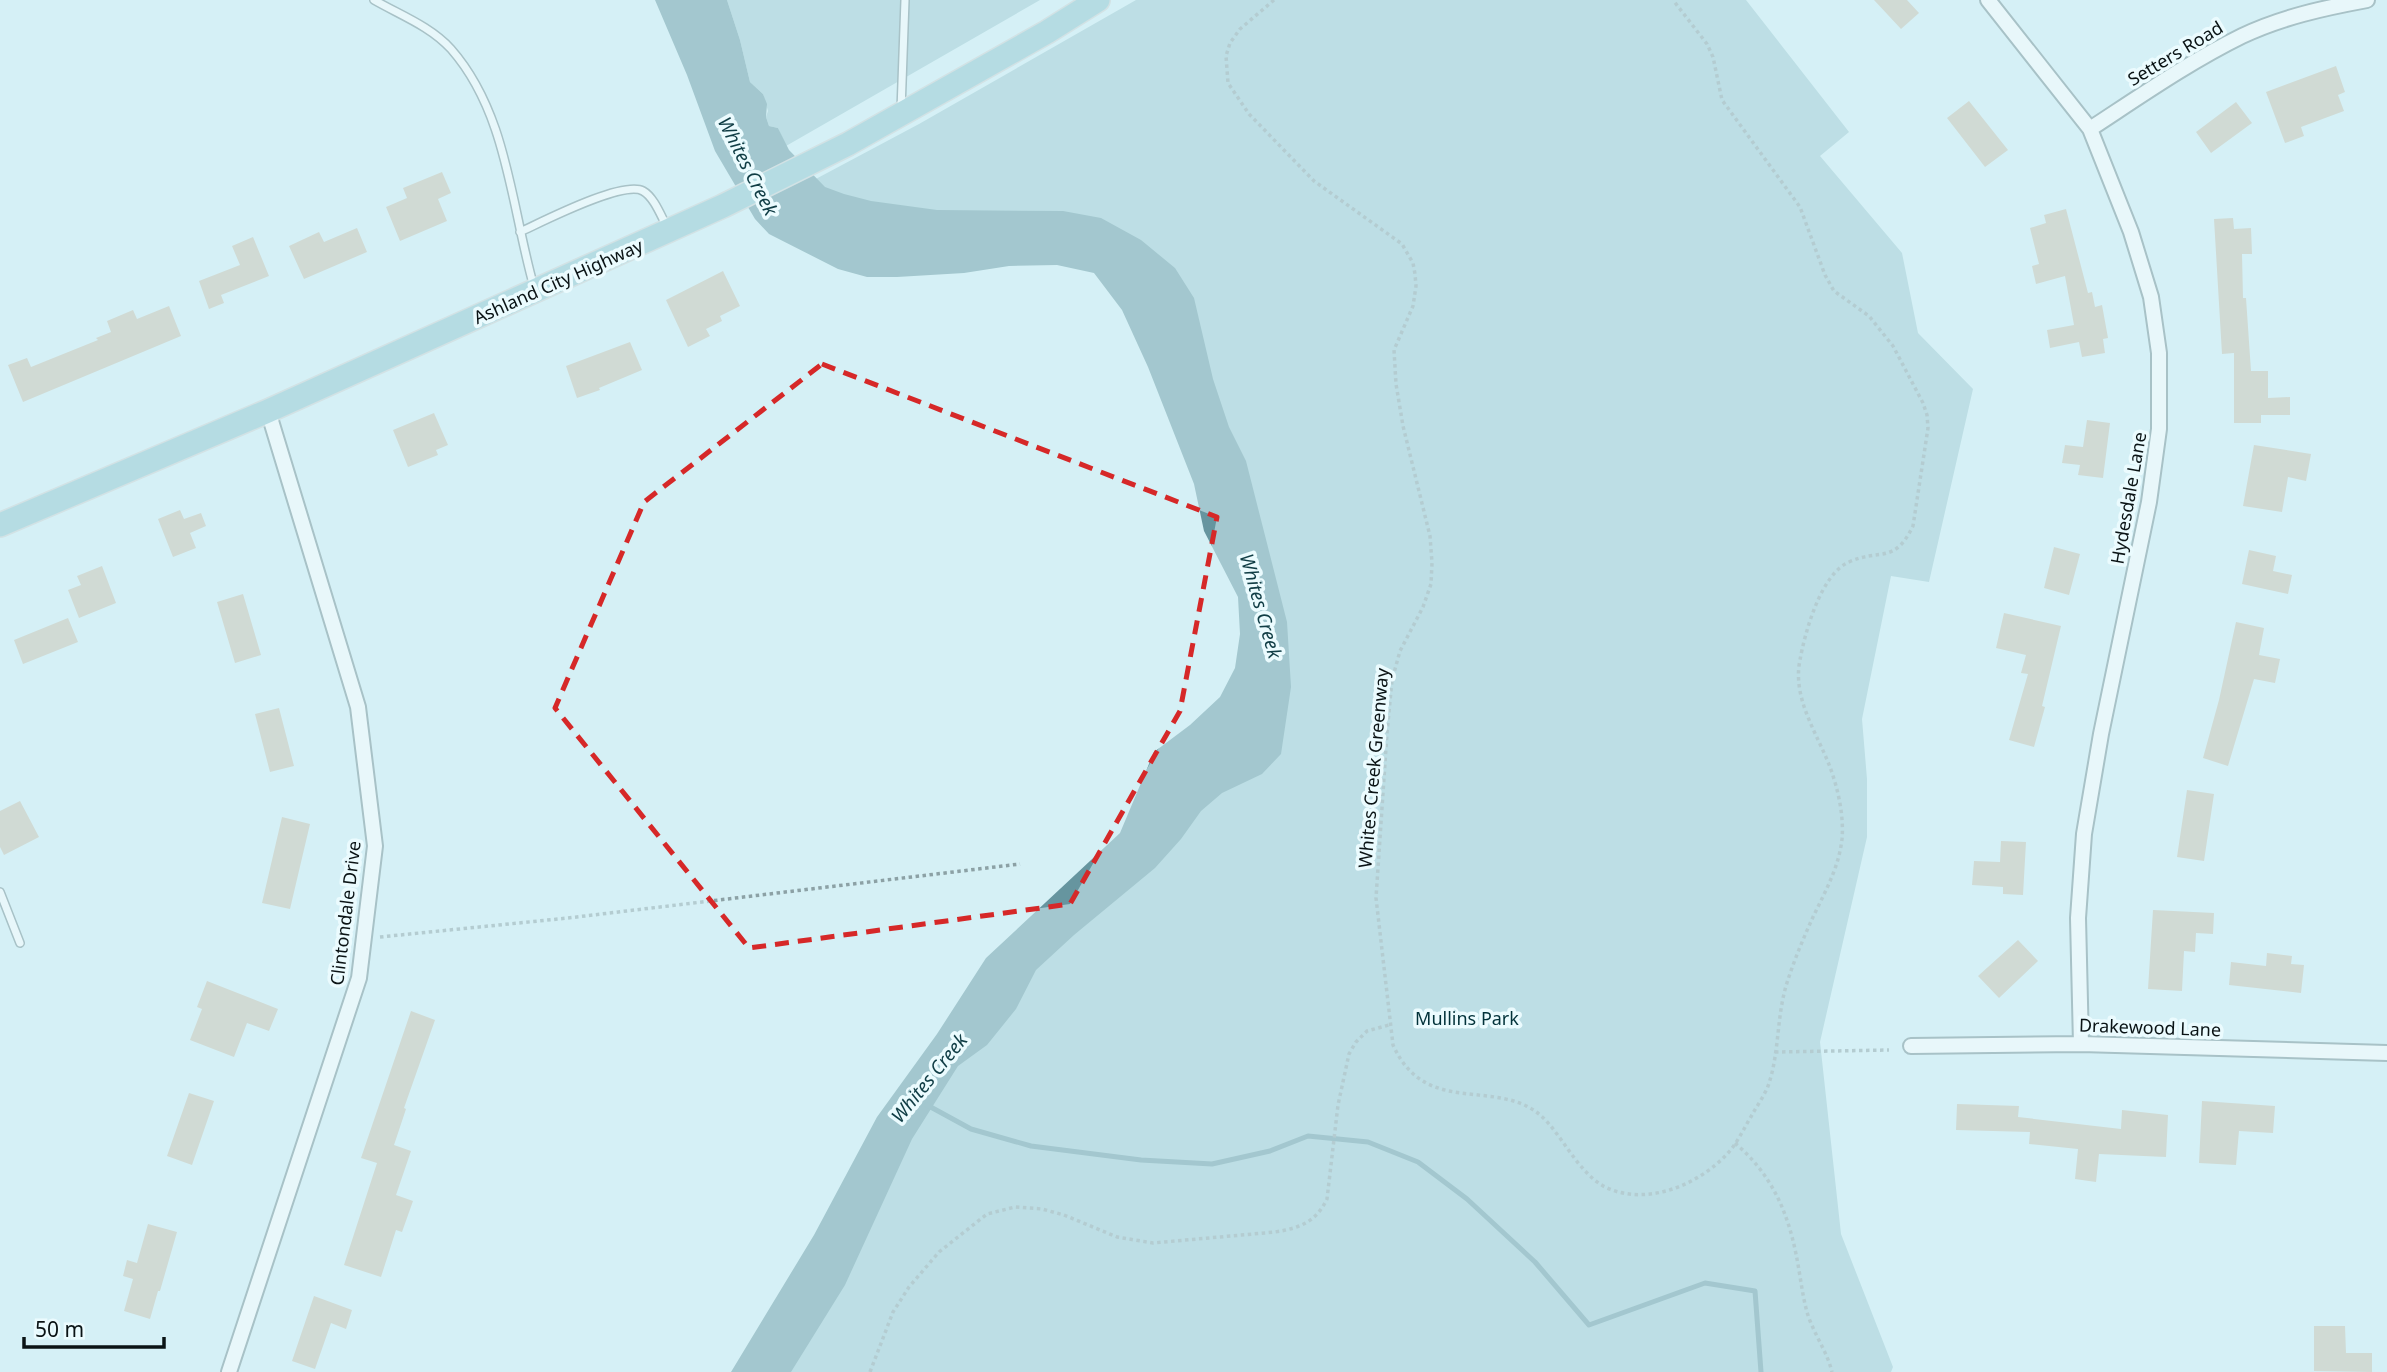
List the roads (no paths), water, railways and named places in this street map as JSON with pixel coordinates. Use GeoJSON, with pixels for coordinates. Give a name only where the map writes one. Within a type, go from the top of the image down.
{"type":"FeatureCollection","features":[{"type":"Feature","properties":{"kind":"main road","name":"Ashland City Highway"},"geometry":{"type":"LineString","coordinates":[[0,525],[268,411],[723,206],[848,144],[1047,32],[1098,0]]}},
{"type":"Feature","properties":{"kind":"street","name":"Hydesdale Lane"},"geometry":{"type":"LineString","coordinates":[[1988,0],[2090,129],[2131,232],[2151,297],[2159,353],[2159,417],[2149,502],[2101,734],[2084,834],[2078,918],[2081,1044]]}},
{"type":"Feature","properties":{"kind":"street","name":"Setters Road"},"geometry":{"type":"LineString","coordinates":[[2090,129],[2159,84],[2243,36],[2311,10],[2367,0]]}},
{"type":"Feature","properties":{"kind":"street","name":"Clintondale Drive"},"geometry":{"type":"LineString","coordinates":[[229,1372],[359,978],[375,846],[358,707],[268,411]]}},
{"type":"Feature","properties":{"kind":"street","name":"Drakewood Lane"},"geometry":{"type":"LineString","coordinates":[[1911,1046],[2081,1044],[2387,1053]]}},
{"type":"Feature","properties":{"kind":"lane"},"geometry":{"type":"LineString","coordinates":[[374,0],[422,25],[450,48],[465,69],[494,124],[535,291]]}},
{"type":"Feature","properties":{"kind":"lane"},"geometry":{"type":"LineString","coordinates":[[901,114],[905,0]]}},
{"type":"Feature","properties":{"kind":"lane"},"geometry":{"type":"LineString","coordinates":[[520,232],[615,190],[633,187],[644,191],[669,231]]}},
{"type":"Feature","properties":{"kind":"lane"},"geometry":{"type":"LineString","coordinates":[[0,892],[20,943]]}},
{"type":"Feature","properties":{"kind":"water","name":"Whites Creek"},"geometry":{"type":"Polygon","coordinates":[[[655,0],[727,0],[750,82],[763,94],[767,104],[766,117],[769,126],[778,128],[789,150],[825,187],[871,201],[937,210],[1063,211],[1101,218],[1141,240],[1175,268],[1194,298],[1213,379],[1229,427],[1246,461],[1287,622],[1291,687],[1281,754],[1262,774],[1222,793],[1201,811],[1155,868],[1036,970],[1016,1009],[987,1045],[958,1066],[912,1139],[845,1285],[791,1372],[731,1372],[814,1235],[877,1117],[937,1034],[986,958],[1120,833],[1154,752],[1190,725],[1220,697],[1235,668],[1240,634],[1238,597],[1204,531],[1194,484],[1148,367],[1122,310],[1094,273],[1057,265],[1009,266],[964,273],[867,277],[838,269],[769,234],[755,219],[715,151],[655,0]]]}},
{"type":"Feature","properties":{"kind":"waterway","name":"Whites Creek"},"geometry":{"type":"LineString","coordinates":[[927,1105],[971,1129],[1031,1146],[1141,1160],[1212,1164],[1270,1151],[1308,1136],[1368,1142],[1418,1162],[1467,1199],[1535,1262],[1589,1325],[1705,1283],[1755,1291],[1761,1372]]}},
{"type":"Feature","properties":{"kind":"park label","name":"Mullins Park"},"geometry":{"type":"Point","coordinates":[1467,1018]}}]}
